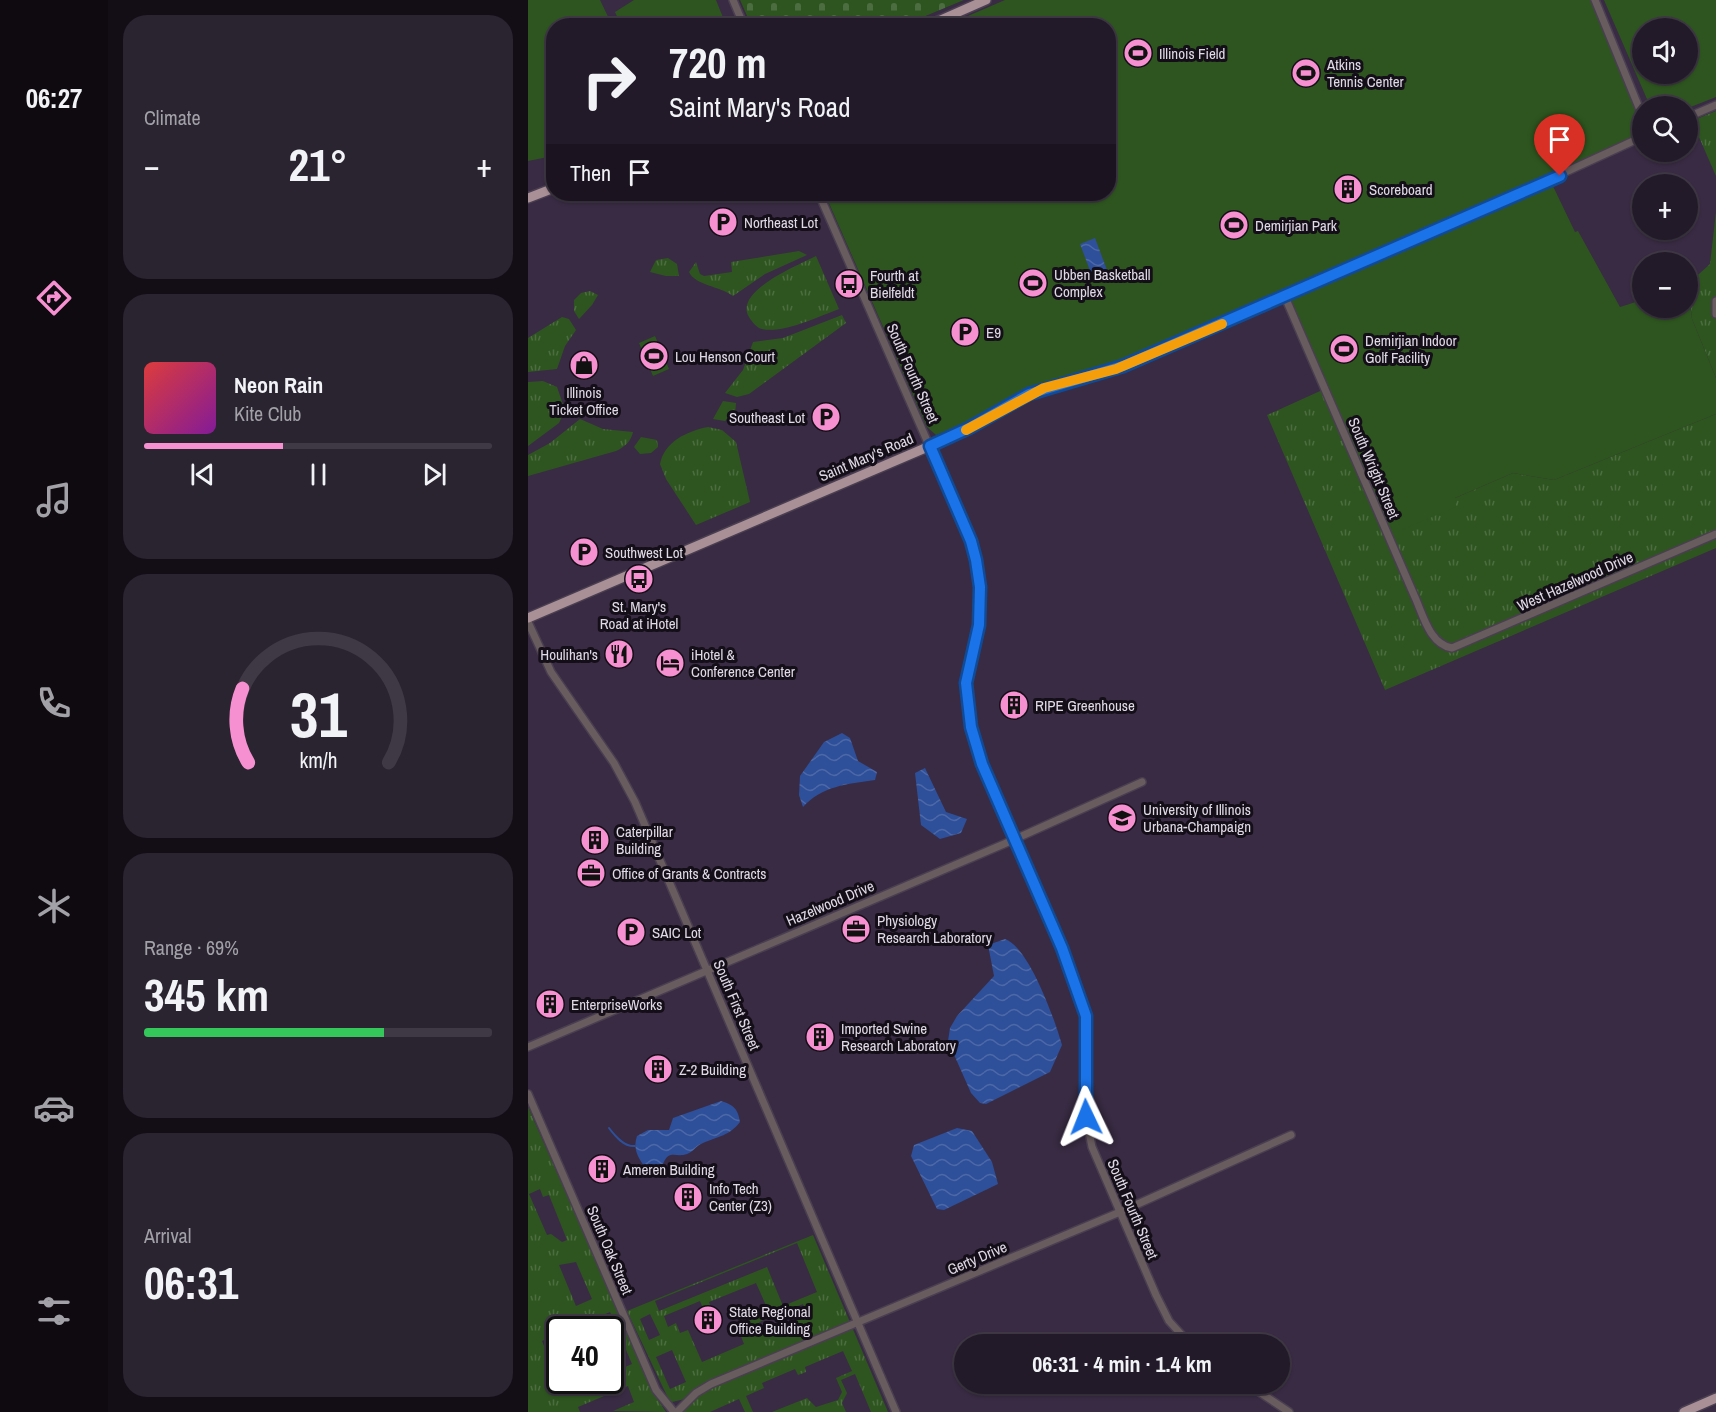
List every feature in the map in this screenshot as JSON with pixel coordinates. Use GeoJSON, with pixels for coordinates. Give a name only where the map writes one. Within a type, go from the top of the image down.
{"type":"FeatureCollection","features":[{"type":"Feature","properties":{"kind":"main road"},"geometry":{"type":"LineString","coordinates":[[945,18],[986,0]]}},
{"type":"Feature","properties":{"kind":"main road"},"geometry":{"type":"LineString","coordinates":[[528,198],[546,191]]}},
{"type":"Feature","properties":{"kind":"main road","name":"Saint Mary's Road"},"geometry":{"type":"LineString","coordinates":[[528,620],[930,446]]}},
{"type":"Feature","properties":{"kind":"main road"},"geometry":{"type":"LineString","coordinates":[[1684,1412],[1716,1398]]}},
{"type":"Feature","properties":{"kind":"street"},"geometry":{"type":"LineString","coordinates":[[733,0],[741,18]]}},
{"type":"Feature","properties":{"kind":"street"},"geometry":{"type":"LineString","coordinates":[[1595,0],[1634,96]]}},
{"type":"Feature","properties":{"kind":"street"},"geometry":{"type":"LineString","coordinates":[[1698,113],[1716,105]]}},
{"type":"Feature","properties":{"kind":"street","name":"Saint Mary's Road"},"geometry":{"type":"LineString","coordinates":[[930,446],[969,428],[1037,391],[1123,366],[1286,297],[1632,141]]}},
{"type":"Feature","properties":{"kind":"street","name":"South Fourth Street"},"geometry":{"type":"LineString","coordinates":[[822,201],[971,541],[980,587],[979,625],[966,683],[971,727],[982,764],[1062,948],[1086,1016],[1086,1117],[1092,1148],[1165,1312],[1182,1334]]}},
{"type":"Feature","properties":{"kind":"street","name":"South Wright Street"},"geometry":{"type":"LineString","coordinates":[[1286,297],[1431,633],[1443,647]]}},
{"type":"Feature","properties":{"kind":"street"},"geometry":{"type":"LineString","coordinates":[[1716,301],[1716,314]]}},
{"type":"Feature","properties":{"kind":"street","name":"West Hazelwood Drive"},"geometry":{"type":"LineString","coordinates":[[1443,647],[1452,648],[1716,534]]}},
{"type":"Feature","properties":{"kind":"street","name":"South First Street"},"geometry":{"type":"LineString","coordinates":[[528,620],[550,672],[625,781],[896,1412]]}},
{"type":"Feature","properties":{"kind":"street","name":"Hazelwood Drive"},"geometry":{"type":"LineString","coordinates":[[528,1047],[1015,839],[1142,782]]}},
{"type":"Feature","properties":{"kind":"street","name":"South Oak Street"},"geometry":{"type":"LineString","coordinates":[[528,1094],[656,1390],[676,1412]]}},
{"type":"Feature","properties":{"kind":"street","name":"Gerty Drive"},"geometry":{"type":"LineString","coordinates":[[676,1412],[696,1393],[711,1384],[1120,1212],[1291,1135]]}},
{"type":"Feature","properties":{"kind":"street"},"geometry":{"type":"LineString","coordinates":[[1262,1394],[1289,1412]]}},
{"type":"Feature","properties":{"kind":"shaded area","name":"University of Illinois Urbana-Champaign"},"geometry":{"type":"Polygon","coordinates":[[[528,0],[740,0],[748,18],[546,18],[546,201],[1116,201],[1116,18],[921,18],[964,0],[1716,0],[1716,1412],[528,1412],[528,0]]]}},
{"type":"Feature","properties":{"kind":"green space"},"geometry":{"type":"Polygon","coordinates":[[[528,0],[600,0],[609,18],[546,18],[546,157],[528,161],[528,0]]]}},
{"type":"Feature","properties":{"kind":"green space"},"geometry":{"type":"Polygon","coordinates":[[[634,0],[716,0],[723,18],[618,18],[615,12],[634,0]]]}},
{"type":"Feature","properties":{"kind":"green space"},"geometry":{"type":"Polygon","coordinates":[[[740,0],[964,0],[921,18],[748,18],[740,0]]]}},
{"type":"Feature","properties":{"kind":"green space"},"geometry":{"type":"Polygon","coordinates":[[[1005,0],[1592,0],[1632,97],[1632,139],[1501,199],[1171,343],[1097,372],[1030,390],[974,421],[936,435],[927,427],[828,201],[1116,201],[1116,18],[963,18],[1005,0]]]}},
{"type":"Feature","properties":{"kind":"green space"},"geometry":{"type":"Polygon","coordinates":[[[1604,0],[1716,0],[1716,97],[1698,104],[1698,96],[1646,96],[1640,84],[1698,84],[1698,18],[1632,18],[1632,65],[1604,0]]]}},
{"type":"Feature","properties":{"kind":"green space"},"geometry":{"type":"Polygon","coordinates":[[[1716,111],[1716,176],[1698,135],[1698,118],[1716,111]]]}},
{"type":"Feature","properties":{"kind":"green space"},"geometry":{"type":"Polygon","coordinates":[[[1552,184],[1575,232],[1578,231],[1620,307],[1632,303],[1632,318],[1692,318],[1716,378],[1716,414],[1554,480],[1513,473],[1455,498],[1456,507],[1394,533],[1291,303],[1292,299],[1552,184]]]}},
{"type":"Feature","properties":{"kind":"green space"},"geometry":{"type":"Polygon","coordinates":[[[1716,212],[1716,378],[1692,318],[1698,318],[1698,275],[1710,264],[1716,212]]]}},
{"type":"Feature","properties":{"kind":"green space"},"geometry":{"type":"Polygon","coordinates":[[[799,251],[807,255],[765,274],[733,296],[697,280],[689,272],[696,262],[700,274],[704,276],[732,272],[731,262],[799,251]]]}},
{"type":"Feature","properties":{"kind":"green space"},"geometry":{"type":"Polygon","coordinates":[[[816,256],[839,309],[801,324],[780,329],[762,329],[756,326],[749,317],[747,307],[750,298],[770,280],[816,256]]]}},
{"type":"Feature","properties":{"kind":"green space"},"geometry":{"type":"Polygon","coordinates":[[[668,258],[677,264],[679,276],[650,272],[656,260],[668,258]]]}},
{"type":"Feature","properties":{"kind":"green space"},"geometry":{"type":"Polygon","coordinates":[[[590,291],[598,295],[579,319],[574,311],[574,300],[581,293],[590,291]]]}},
{"type":"Feature","properties":{"kind":"green space"},"geometry":{"type":"Polygon","coordinates":[[[842,315],[846,323],[749,394],[737,397],[725,393],[743,370],[753,342],[783,338],[842,315]]]}},
{"type":"Feature","properties":{"kind":"green space"},"geometry":{"type":"Polygon","coordinates":[[[562,317],[569,319],[576,330],[565,346],[557,369],[528,372],[528,338],[562,317]]]}},
{"type":"Feature","properties":{"kind":"green space","name":"Lou Henson Court"},"geometry":{"type":"Polygon","coordinates":[[[655,336],[669,369],[653,376],[639,343],[655,336]]]}},
{"type":"Feature","properties":{"kind":"green space"},"geometry":{"type":"Polygon","coordinates":[[[543,381],[557,387],[565,410],[559,423],[528,446],[528,382],[543,381]]]}},
{"type":"Feature","properties":{"kind":"green space"},"geometry":{"type":"Polygon","coordinates":[[[1329,387],[1455,498],[1513,473],[1554,480],[1716,414],[1716,548],[1385,690],[1267,415],[1329,387]]]}},
{"type":"Feature","properties":{"kind":"green space"},"geometry":{"type":"Polygon","coordinates":[[[723,401],[736,403],[735,414],[725,421],[713,419],[723,401]]]}},
{"type":"Feature","properties":{"kind":"green space"},"geometry":{"type":"Polygon","coordinates":[[[580,419],[603,429],[633,432],[627,443],[616,451],[528,476],[528,455],[550,443],[580,419]]]}},
{"type":"Feature","properties":{"kind":"green space"},"geometry":{"type":"Polygon","coordinates":[[[708,427],[722,430],[736,442],[750,502],[696,525],[666,479],[660,464],[662,456],[671,444],[692,431],[708,427]]]}},
{"type":"Feature","properties":{"kind":"green space"},"geometry":{"type":"Polygon","coordinates":[[[641,437],[657,440],[658,447],[651,453],[640,454],[634,447],[641,437]]]}},
{"type":"Feature","properties":{"kind":"green space"},"geometry":{"type":"Polygon","coordinates":[[[528,1107],[620,1316],[612,1316],[610,1312],[600,1316],[546,1316],[546,1339],[542,1341],[546,1350],[546,1394],[609,1394],[578,1407],[580,1412],[528,1412],[528,1107]],[[540,1189],[529,1194],[547,1235],[551,1234],[562,1242],[567,1240],[549,1195],[543,1197],[540,1189]],[[576,1262],[559,1265],[576,1306],[592,1299],[576,1262]]]}},
{"type":"Feature","properties":{"kind":"green space"},"geometry":{"type":"Polygon","coordinates":[[[813,1235],[888,1412],[871,1412],[855,1374],[841,1380],[847,1393],[842,1403],[846,1412],[772,1412],[807,1398],[816,1407],[838,1400],[842,1392],[836,1378],[852,1371],[843,1351],[805,1367],[806,1372],[798,1375],[795,1369],[762,1383],[764,1388],[746,1396],[753,1412],[745,1412],[739,1399],[710,1412],[681,1412],[689,1398],[672,1402],[668,1398],[627,1311],[813,1235]],[[797,1243],[655,1301],[659,1311],[767,1267],[783,1306],[817,1292],[797,1243]],[[756,1283],[709,1302],[711,1308],[704,1311],[700,1301],[664,1316],[668,1327],[676,1323],[680,1333],[688,1330],[702,1362],[744,1344],[737,1326],[769,1312],[756,1283]],[[803,1304],[759,1322],[763,1333],[807,1315],[803,1304]],[[650,1314],[640,1319],[649,1340],[660,1335],[650,1314]],[[672,1350],[656,1357],[670,1389],[686,1382],[672,1350]]]}},
{"type":"Feature","properties":{"kind":"green space"},"geometry":{"type":"Polygon","coordinates":[[[624,1324],[656,1397],[666,1412],[613,1411],[634,1402],[628,1386],[624,1388],[624,1367],[632,1364],[624,1345],[624,1324]]]}},
{"type":"Feature","properties":{"kind":"water"},"geometry":{"type":"Polygon","coordinates":[[[1095,238],[1107,270],[1092,276],[1080,244],[1095,238]]]}},
{"type":"Feature","properties":{"kind":"water"},"geometry":{"type":"Polygon","coordinates":[[[842,733],[850,738],[858,761],[877,772],[875,780],[827,790],[818,794],[803,807],[799,795],[800,776],[824,742],[842,733]]]}},
{"type":"Feature","properties":{"kind":"water"},"geometry":{"type":"Polygon","coordinates":[[[925,768],[946,812],[967,819],[961,833],[940,839],[921,825],[915,773],[925,768]]]}},
{"type":"Feature","properties":{"kind":"water"},"geometry":{"type":"Polygon","coordinates":[[[1005,939],[1023,955],[1032,969],[1054,1019],[1062,1045],[1050,1072],[986,1104],[980,1103],[971,1093],[948,1041],[950,1028],[957,1016],[994,976],[988,945],[1005,939]]]}},
{"type":"Feature","properties":{"kind":"water"},"geometry":{"type":"Polygon","coordinates":[[[721,1101],[735,1108],[738,1114],[740,1122],[732,1130],[701,1144],[687,1154],[670,1155],[663,1164],[654,1168],[644,1166],[636,1152],[637,1136],[648,1130],[669,1130],[673,1118],[721,1101]]]}},
{"type":"Feature","properties":{"kind":"water"},"geometry":{"type":"Polygon","coordinates":[[[957,1128],[972,1131],[992,1162],[998,1184],[944,1210],[937,1209],[911,1156],[914,1145],[957,1128]]]}},
{"type":"Feature","properties":{"kind":"waterway"},"geometry":{"type":"LineString","coordinates":[[609,1128],[624,1143],[635,1146]]}},
{"type":"Feature","properties":{"kind":"slow traffic"},"geometry":{"type":"LineString","coordinates":[[966,430],[1029,394],[1056,384],[1105,373],[1222,324]]}},
{"type":"Feature","properties":{"kind":"place","name":"Illinois Field"},"geometry":{"type":"Point","coordinates":[1138,53]}},
{"type":"Feature","properties":{"kind":"place","name":"Atkins Tennis Center"},"geometry":{"type":"Point","coordinates":[1306,73]}},
{"type":"Feature","properties":{"kind":"place","name":"Scoreboard"},"geometry":{"type":"Point","coordinates":[1348,189]}},
{"type":"Feature","properties":{"kind":"place","name":"Northeast Lot"},"geometry":{"type":"Point","coordinates":[723,222]}},
{"type":"Feature","properties":{"kind":"place","name":"Demirjian Park"},"geometry":{"type":"Point","coordinates":[1234,225]}},
{"type":"Feature","properties":{"kind":"place","name":"Ubben Basketball Complex"},"geometry":{"type":"Point","coordinates":[1033,283]}},
{"type":"Feature","properties":{"kind":"place","name":"Fourth at Bielfeldt"},"geometry":{"type":"Point","coordinates":[849,284]}},
{"type":"Feature","properties":{"kind":"place","name":"E9"},"geometry":{"type":"Point","coordinates":[965,332]}},
{"type":"Feature","properties":{"kind":"place","name":"Demirjian Indoor Golf Facility"},"geometry":{"type":"Point","coordinates":[1344,349]}},
{"type":"Feature","properties":{"kind":"place","name":"Lou Henson Court"},"geometry":{"type":"Point","coordinates":[654,356]}},
{"type":"Feature","properties":{"kind":"place","name":"Illinois Ticket Office"},"geometry":{"type":"Point","coordinates":[584,365]}},
{"type":"Feature","properties":{"kind":"place","name":"Southeast Lot"},"geometry":{"type":"Point","coordinates":[826,417]}},
{"type":"Feature","properties":{"kind":"place","name":"Southwest Lot"},"geometry":{"type":"Point","coordinates":[584,552]}},
{"type":"Feature","properties":{"kind":"place","name":"St. Mary's Road at iHotel"},"geometry":{"type":"Point","coordinates":[639,579]}},
{"type":"Feature","properties":{"kind":"place","name":"Houlihan's"},"geometry":{"type":"Point","coordinates":[619,654]}},
{"type":"Feature","properties":{"kind":"place","name":"iHotel & Conference Center"},"geometry":{"type":"Point","coordinates":[670,663]}},
{"type":"Feature","properties":{"kind":"place","name":"RIPE Greenhouse"},"geometry":{"type":"Point","coordinates":[1014,705]}},
{"type":"Feature","properties":{"kind":"place","name":"University of Illinois Urbana-Champaign"},"geometry":{"type":"Point","coordinates":[1122,818]}},
{"type":"Feature","properties":{"kind":"place","name":"Caterpillar Building"},"geometry":{"type":"Point","coordinates":[595,840]}},
{"type":"Feature","properties":{"kind":"place","name":"Office of Grants & Contracts"},"geometry":{"type":"Point","coordinates":[591,873]}},
{"type":"Feature","properties":{"kind":"place","name":"Physiology Research Laboratory"},"geometry":{"type":"Point","coordinates":[856,929]}},
{"type":"Feature","properties":{"kind":"place","name":"SAIC Lot"},"geometry":{"type":"Point","coordinates":[631,932]}},
{"type":"Feature","properties":{"kind":"place","name":"EnterpriseWorks"},"geometry":{"type":"Point","coordinates":[550,1004]}},
{"type":"Feature","properties":{"kind":"place","name":"Imported Swine Research Laboratory"},"geometry":{"type":"Point","coordinates":[820,1037]}},
{"type":"Feature","properties":{"kind":"place","name":"Z-2 Building"},"geometry":{"type":"Point","coordinates":[658,1069]}},
{"type":"Feature","properties":{"kind":"place","name":"Ameren Building"},"geometry":{"type":"Point","coordinates":[602,1169]}},
{"type":"Feature","properties":{"kind":"place","name":"Info Tech Center (Z3)"},"geometry":{"type":"Point","coordinates":[688,1197]}},
{"type":"Feature","properties":{"kind":"place","name":"State Regional Office Building"},"geometry":{"type":"Point","coordinates":[708,1320]}},
{"type":"Feature","properties":{"kind":"route"},"geometry":{"type":"LineString","coordinates":[[1086,1117],[1086,1016],[1062,948],[982,764],[971,727],[966,683],[979,625],[980,587],[971,541],[930,446],[969,428],[1029,394],[1056,384],[1087,378],[1123,366],[1560,176]]}}]}
